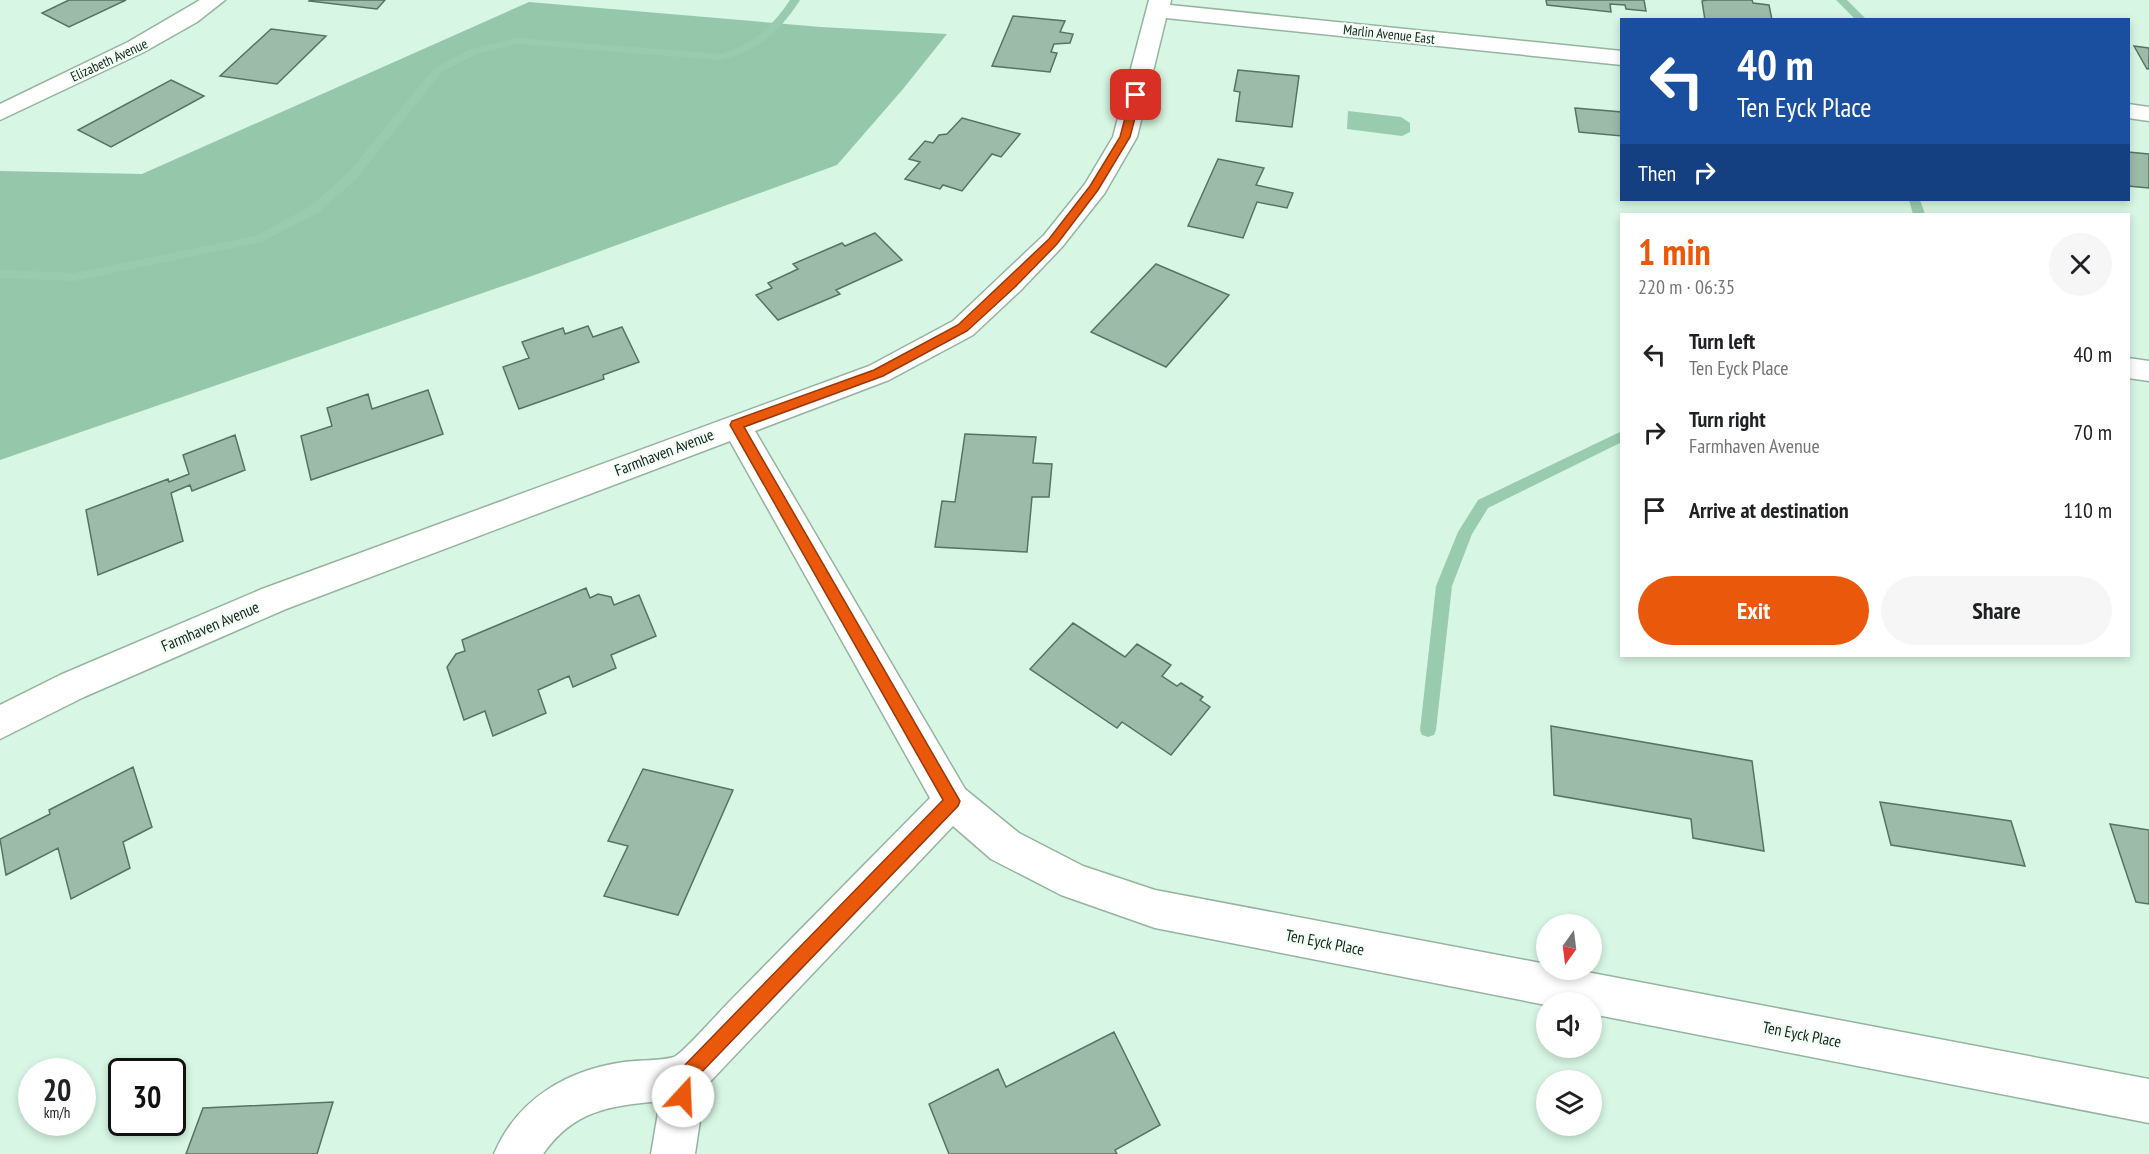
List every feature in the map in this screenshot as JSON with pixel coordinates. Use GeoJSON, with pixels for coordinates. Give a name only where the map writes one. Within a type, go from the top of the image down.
{"type":"FeatureCollection","features":[{"type":"Feature","properties":{"kind":"street","name":"Elizabeth Avenue"},"geometry":{"type":"LineString","coordinates":[[0,113],[147,43],[193,16],[214,0]]}},
{"type":"Feature","properties":{"kind":"street","name":"Marlin Avenue East"},"geometry":{"type":"LineString","coordinates":[[1159,5],[1620,58]]}},
{"type":"Feature","properties":{"kind":"street","name":"Farmhaven Avenue"},"geometry":{"type":"LineString","coordinates":[[0,723],[72,686],[274,599],[879,373],[963,328],[1053,241],[1095,188],[1125,137],[1159,5]]}},
{"type":"Feature","properties":{"kind":"street"},"geometry":{"type":"LineString","coordinates":[[2130,111],[2149,114]]}},
{"type":"Feature","properties":{"kind":"street"},"geometry":{"type":"LineString","coordinates":[[2130,368],[2149,371]]}},
{"type":"Feature","properties":{"kind":"street","name":"Ten Eyck Place"},"geometry":{"type":"LineString","coordinates":[[736,425],[952,801],[1005,846],[1076,882],[1155,909],[2149,1101]]}},
{"type":"Feature","properties":{"kind":"street"},"geometry":{"type":"LineString","coordinates":[[674,1154],[685,1077],[952,801]]}},
{"type":"Feature","properties":{"kind":"street"},"geometry":{"type":"LineString","coordinates":[[516,1154],[532,1128],[553,1108],[578,1093],[604,1087],[685,1077]]}},
{"type":"Feature","properties":{"kind":"shaded area"},"geometry":{"type":"Polygon","coordinates":[[[529,2],[821,27],[947,34],[837,165],[529,277],[0,460],[0,171],[142,174],[529,2]]]}},
{"type":"Feature","properties":{"kind":"shaded area"},"geometry":{"type":"Polygon","coordinates":[[[1348,111],[1401,117],[1410,123],[1410,132],[1402,136],[1347,129],[1348,111]]]}},
{"type":"Feature","properties":{"kind":"building"},"geometry":{"type":"Polygon","coordinates":[[[69,0],[126,0],[69,27],[42,13],[69,0]]]}},
{"type":"Feature","properties":{"kind":"building"},"geometry":{"type":"Polygon","coordinates":[[[310,0],[385,0],[377,9],[310,0]]]}},
{"type":"Feature","properties":{"kind":"building"},"geometry":{"type":"Polygon","coordinates":[[[1546,0],[1644,0],[1646,11],[1626,9],[1625,5],[1610,4],[1611,12],[1547,5],[1546,0]]]}},
{"type":"Feature","properties":{"kind":"building"},"geometry":{"type":"Polygon","coordinates":[[[1752,0],[1753,3],[1769,5],[1772,18],[1705,18],[1702,1],[1752,0]]]}},
{"type":"Feature","properties":{"kind":"building"},"geometry":{"type":"Polygon","coordinates":[[[1013,16],[1065,21],[1060,32],[1073,34],[1070,43],[1054,44],[1051,52],[1057,53],[1050,72],[992,66],[1013,16]]]}},
{"type":"Feature","properties":{"kind":"building"},"geometry":{"type":"Polygon","coordinates":[[[271,29],[326,36],[277,84],[220,76],[271,29]]]}},
{"type":"Feature","properties":{"kind":"building"},"geometry":{"type":"Polygon","coordinates":[[[2134,46],[2149,48],[2149,69],[2147,69],[2134,46]]]}},
{"type":"Feature","properties":{"kind":"building"},"geometry":{"type":"Polygon","coordinates":[[[1238,70],[1299,76],[1292,127],[1236,121],[1240,92],[1234,91],[1238,70]]]}},
{"type":"Feature","properties":{"kind":"building"},"geometry":{"type":"Polygon","coordinates":[[[171,80],[204,96],[111,147],[78,130],[171,80]]]}},
{"type":"Feature","properties":{"kind":"building"},"geometry":{"type":"Polygon","coordinates":[[[1575,108],[1620,112],[1620,136],[1579,132],[1575,108]]]}},
{"type":"Feature","properties":{"kind":"building"},"geometry":{"type":"Polygon","coordinates":[[[962,118],[1020,134],[1001,157],[992,154],[962,191],[943,185],[940,189],[905,179],[920,162],[909,159],[925,141],[933,143],[939,135],[947,134],[962,118]]]}},
{"type":"Feature","properties":{"kind":"building"},"geometry":{"type":"Polygon","coordinates":[[[2130,152],[2149,154],[2149,188],[2130,186],[2130,152]]]}},
{"type":"Feature","properties":{"kind":"building"},"geometry":{"type":"Polygon","coordinates":[[[1218,159],[1264,168],[1256,185],[1293,193],[1287,208],[1257,202],[1243,238],[1188,226],[1218,159]]]}},
{"type":"Feature","properties":{"kind":"building"},"geometry":{"type":"Polygon","coordinates":[[[875,233],[902,260],[836,290],[840,294],[778,320],[756,295],[772,288],[768,283],[798,269],[793,264],[842,243],[845,246],[875,233]]]}},
{"type":"Feature","properties":{"kind":"building"},"geometry":{"type":"Polygon","coordinates":[[[1156,264],[1229,295],[1166,367],[1091,332],[1156,264]]]}},
{"type":"Feature","properties":{"kind":"building"},"geometry":{"type":"Polygon","coordinates":[[[588,326],[593,337],[622,327],[639,362],[603,375],[604,379],[519,409],[503,367],[529,358],[522,342],[563,328],[565,334],[588,326]]]}},
{"type":"Feature","properties":{"kind":"building"},"geometry":{"type":"Polygon","coordinates":[[[428,390],[443,434],[311,480],[301,436],[332,426],[327,408],[368,394],[372,409],[428,390]]]}},
{"type":"Feature","properties":{"kind":"building"},"geometry":{"type":"Polygon","coordinates":[[[965,434],[1036,437],[1033,463],[1052,464],[1049,497],[1032,497],[1027,552],[935,547],[942,501],[955,502],[965,434]]]}},
{"type":"Feature","properties":{"kind":"building"},"geometry":{"type":"Polygon","coordinates":[[[235,435],[245,470],[192,491],[190,485],[171,493],[183,541],[98,575],[86,510],[168,479],[169,482],[189,474],[183,455],[235,435]]]}},
{"type":"Feature","properties":{"kind":"building"},"geometry":{"type":"Polygon","coordinates":[[[586,588],[590,598],[598,594],[611,597],[614,605],[639,595],[656,636],[611,655],[616,668],[573,687],[569,676],[538,690],[546,713],[493,736],[485,711],[464,720],[447,667],[456,654],[465,651],[462,640],[586,588]]]}},
{"type":"Feature","properties":{"kind":"building"},"geometry":{"type":"Polygon","coordinates":[[[1073,623],[1125,657],[1137,644],[1171,665],[1162,676],[1177,686],[1181,683],[1203,697],[1200,700],[1210,707],[1171,755],[1122,722],[1117,728],[1030,669],[1073,623]]]}},
{"type":"Feature","properties":{"kind":"building"},"geometry":{"type":"Polygon","coordinates":[[[1551,726],[1752,761],[1764,851],[1693,838],[1691,819],[1554,795],[1551,726]]]}},
{"type":"Feature","properties":{"kind":"building"},"geometry":{"type":"Polygon","coordinates":[[[133,767],[152,827],[123,842],[130,868],[71,899],[58,848],[6,875],[0,839],[50,814],[49,810],[133,767]]]}},
{"type":"Feature","properties":{"kind":"building"},"geometry":{"type":"Polygon","coordinates":[[[643,769],[733,790],[678,915],[604,896],[628,846],[608,841],[643,769]]]}},
{"type":"Feature","properties":{"kind":"building"},"geometry":{"type":"Polygon","coordinates":[[[1880,802],[2011,821],[2025,866],[1891,845],[1880,802]]]}},
{"type":"Feature","properties":{"kind":"building"},"geometry":{"type":"Polygon","coordinates":[[[2110,824],[2149,830],[2149,904],[2136,902],[2110,824]]]}},
{"type":"Feature","properties":{"kind":"building"},"geometry":{"type":"Polygon","coordinates":[[[1114,1032],[1160,1125],[1115,1150],[1117,1154],[949,1154],[929,1104],[998,1069],[1006,1087],[1114,1032]]]}},
{"type":"Feature","properties":{"kind":"building"},"geometry":{"type":"Polygon","coordinates":[[[333,1102],[317,1154],[186,1154],[203,1108],[333,1102]]]}},
{"type":"Feature","properties":{"kind":"waterway"},"geometry":{"type":"LineString","coordinates":[[0,274],[74,277],[258,239],[315,209],[352,176],[438,70],[475,51],[517,41],[720,57],[743,50],[764,37],[781,20],[795,0]]}},
{"type":"Feature","properties":{"kind":"waterway"},"geometry":{"type":"LineString","coordinates":[[1841,0],[1860,18]]}},
{"type":"Feature","properties":{"kind":"waterway"},"geometry":{"type":"LineString","coordinates":[[1915,201],[1919,213]]}},
{"type":"Feature","properties":{"kind":"waterway"},"geometry":{"type":"LineString","coordinates":[[1428,730],[1444,586],[1465,532],[1483,504],[1620,437]]}},
{"type":"Feature","properties":{"kind":"route"},"geometry":{"type":"LineString","coordinates":[[683,1096],[685,1077],[952,801],[736,425],[879,373],[963,328],[1053,241],[1095,188],[1125,137],[1136,95]]}}]}
